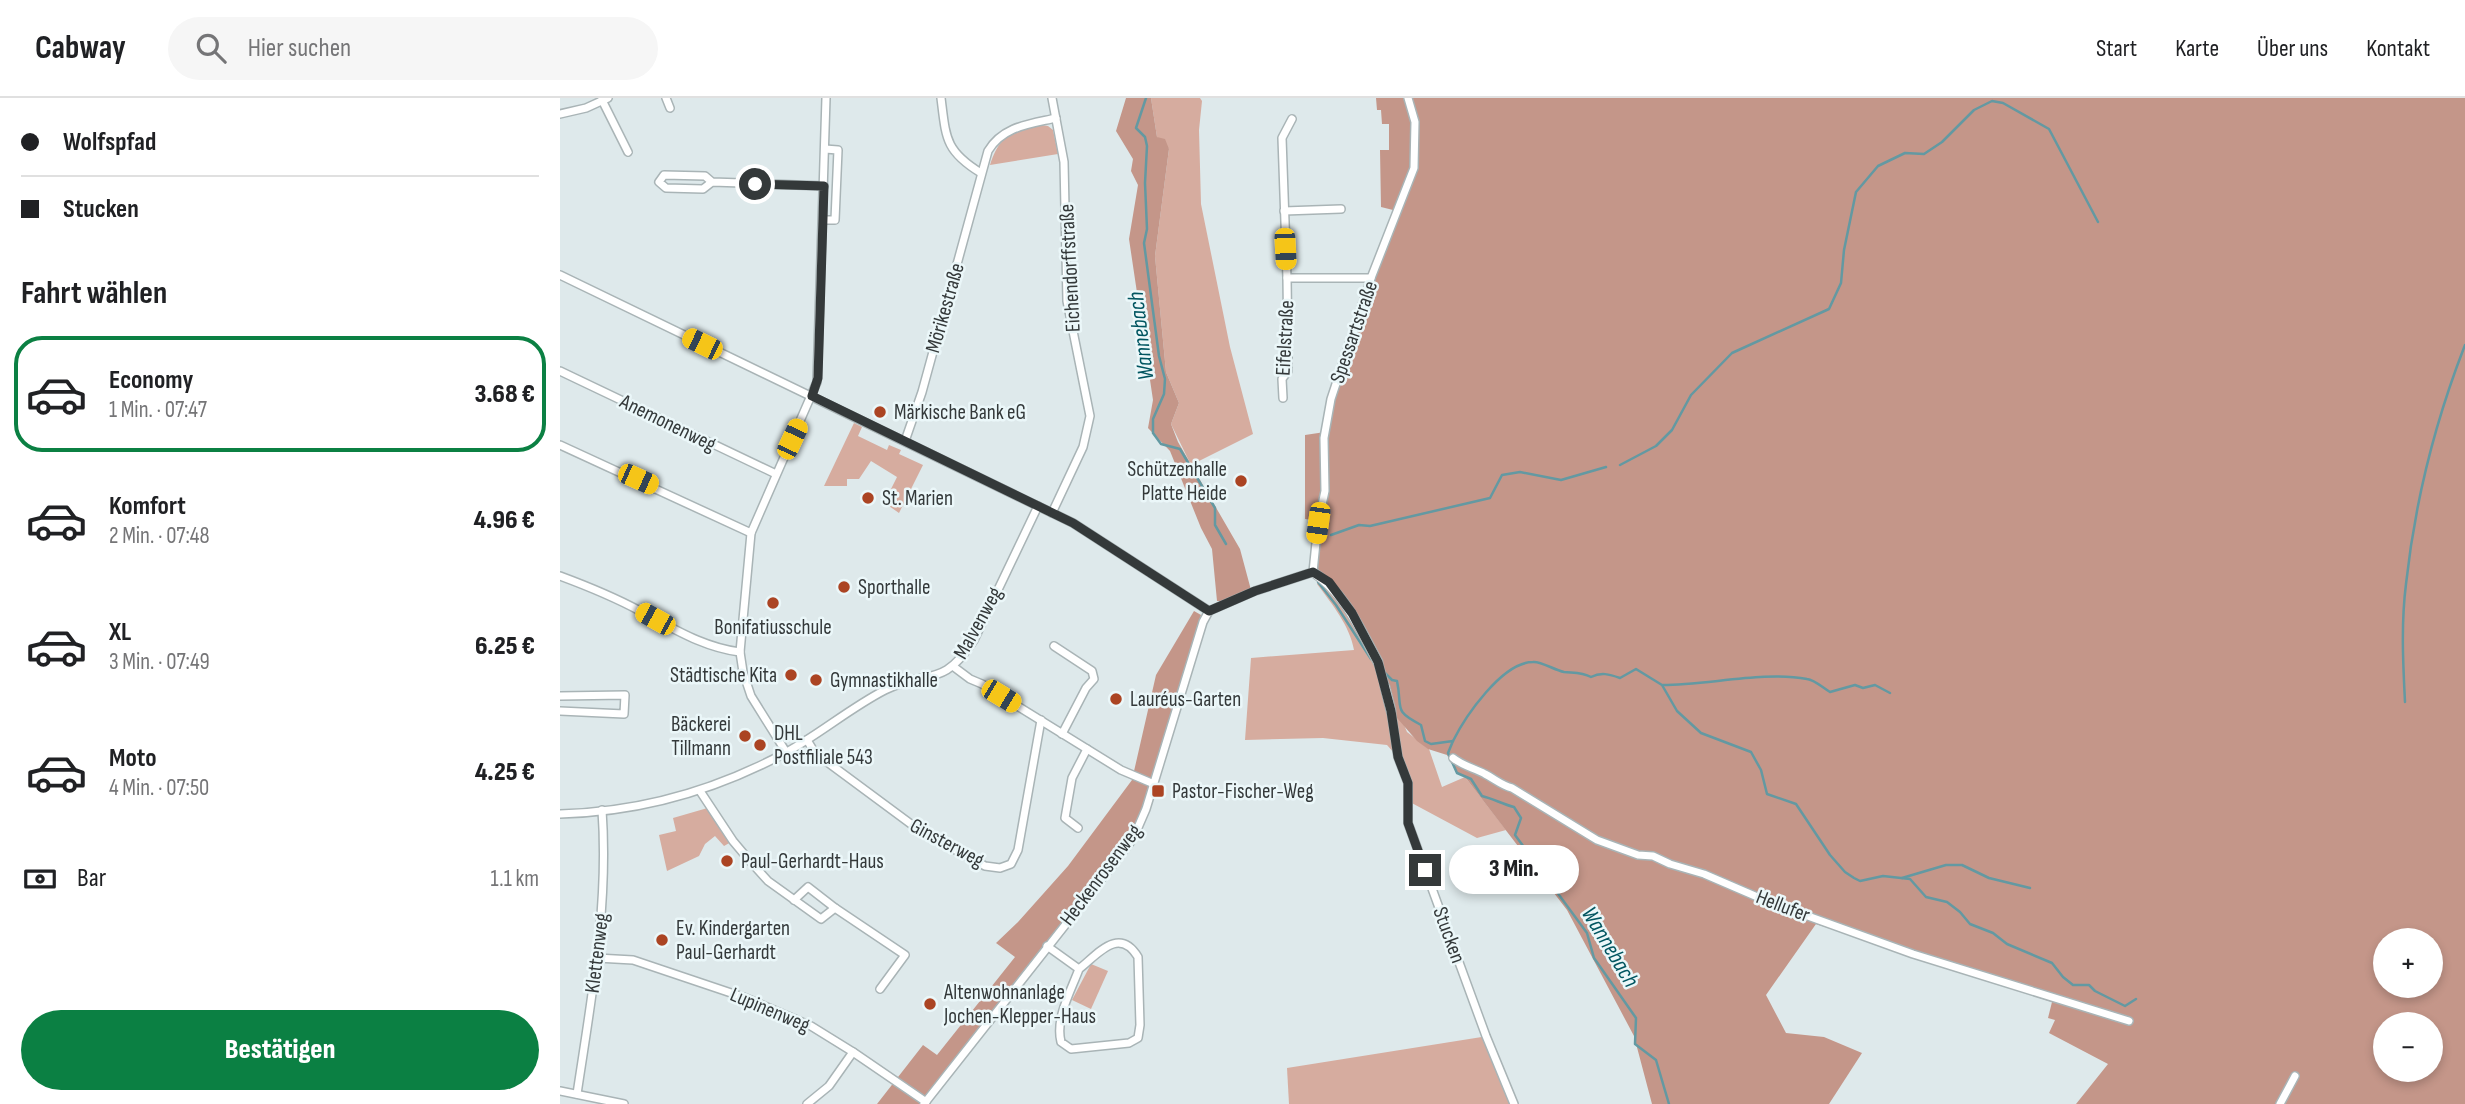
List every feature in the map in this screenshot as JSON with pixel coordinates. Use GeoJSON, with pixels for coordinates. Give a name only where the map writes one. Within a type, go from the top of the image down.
{"type":"FeatureCollection","features":[{"type":"Feature","properties":{"kind":"street"},"geometry":{"type":"LineString","coordinates":[[666,98],[670,108]]}},
{"type":"Feature","properties":{"kind":"street"},"geometry":{"type":"LineString","coordinates":[[786,752],[751,696],[740,652],[751,533],[818,378],[827,98]]}},
{"type":"Feature","properties":{"kind":"street"},"geometry":{"type":"LineString","coordinates":[[941,98],[951,148],[962,161],[981,173]]}},
{"type":"Feature","properties":{"kind":"street","name":"Eichendorffstraße"},"geometry":{"type":"LineString","coordinates":[[1052,98],[1065,180],[1067,301],[1090,416],[1083,447],[1052,513]]}},
{"type":"Feature","properties":{"kind":"street","name":"Spessartstraße"},"geometry":{"type":"LineString","coordinates":[[1313,572],[1318,523],[1325,491],[1324,438],[1331,399],[1371,278],[1415,168],[1415,122],[1408,98]]}},
{"type":"Feature","properties":{"kind":"street"},"geometry":{"type":"LineString","coordinates":[[560,114],[600,100],[628,152]]}},
{"type":"Feature","properties":{"kind":"street","name":"Mörikestraße"},"geometry":{"type":"LineString","coordinates":[[905,441],[922,392],[988,151],[1000,136],[1016,127],[1056,118]]}},
{"type":"Feature","properties":{"kind":"street","name":"Eifelstraße"},"geometry":{"type":"LineString","coordinates":[[1283,398],[1282,379],[1288,371],[1282,138],[1292,119]]}},
{"type":"Feature","properties":{"kind":"street"},"geometry":{"type":"LineString","coordinates":[[823,220],[835,220],[838,150],[825,149]]}},
{"type":"Feature","properties":{"kind":"street"},"geometry":{"type":"LineString","coordinates":[[712,182],[704,189],[666,188],[659,182],[664,175],[705,176],[712,182],[824,186]]}},
{"type":"Feature","properties":{"kind":"street"},"geometry":{"type":"LineString","coordinates":[[1284,211],[1341,209]]}},
{"type":"Feature","properties":{"kind":"street"},"geometry":{"type":"LineString","coordinates":[[560,275],[1082,528],[1209,611],[1255,591],[1313,572],[1329,582],[1352,613],[1378,662],[1391,711]]}},
{"type":"Feature","properties":{"kind":"street","name":"Eifelstraße"},"geometry":{"type":"LineString","coordinates":[[1287,278],[1371,278]]}},
{"type":"Feature","properties":{"kind":"street","name":"Anemonenweg"},"geometry":{"type":"LineString","coordinates":[[560,371],[776,474]]}},
{"type":"Feature","properties":{"kind":"street"},"geometry":{"type":"LineString","coordinates":[[560,445],[751,533]]}},
{"type":"Feature","properties":{"kind":"street","name":"Malvenweg"},"geometry":{"type":"LineString","coordinates":[[560,814],[644,804],[700,791],[737,777],[786,752],[886,690],[942,674],[954,667],[974,639],[1038,506]]}},
{"type":"Feature","properties":{"kind":"street"},"geometry":{"type":"LineString","coordinates":[[560,576],[618,600],[702,643],[740,652]]}},
{"type":"Feature","properties":{"kind":"street","name":"Heckenrosenweg"},"geometry":{"type":"LineString","coordinates":[[925,1103],[1133,839],[1143,818],[1203,622],[1209,611]]}},
{"type":"Feature","properties":{"kind":"street"},"geometry":{"type":"LineString","coordinates":[[1054,646],[1092,671],[1094,679],[1086,688],[1062,733]]}},
{"type":"Feature","properties":{"kind":"street"},"geometry":{"type":"LineString","coordinates":[[954,667],[1121,770],[1154,784]]}},
{"type":"Feature","properties":{"kind":"street"},"geometry":{"type":"LineString","coordinates":[[560,696],[625,695],[624,714],[560,711]]}},
{"type":"Feature","properties":{"kind":"street","name":"Stucken"},"geometry":{"type":"LineString","coordinates":[[1391,711],[1398,757],[1408,783],[1408,823],[1514,1104]]}},
{"type":"Feature","properties":{"kind":"street","name":"Ginsterweg"},"geometry":{"type":"LineString","coordinates":[[807,740],[815,753],[919,830],[985,866],[1000,868],[1011,864],[1018,850],[1041,720]]}},
{"type":"Feature","properties":{"kind":"street"},"geometry":{"type":"LineString","coordinates":[[1078,828],[1065,818],[1072,778],[1087,749]]}},
{"type":"Feature","properties":{"kind":"street","name":"Hellufer"},"geometry":{"type":"LineString","coordinates":[[1453,758],[1511,788],[1597,840],[1637,855],[1653,856],[1704,874],[1769,902],[1913,954],[2129,1021]]}},
{"type":"Feature","properties":{"kind":"street"},"geometry":{"type":"LineString","coordinates":[[700,791],[733,841],[768,881],[821,919],[835,908]]}},
{"type":"Feature","properties":{"kind":"street","name":"Klettenweg"},"geometry":{"type":"LineString","coordinates":[[577,1094],[597,958],[604,873],[601,810]]}},
{"type":"Feature","properties":{"kind":"street"},"geometry":{"type":"LineString","coordinates":[[794,900],[808,887],[905,955],[880,989]]}},
{"type":"Feature","properties":{"kind":"street"},"geometry":{"type":"LineString","coordinates":[[1122,943],[1132,948],[1138,957],[1138,1038],[1129,1042],[1071,1049],[1061,1042],[1061,1017],[1079,969],[1111,944],[1122,943]]}},
{"type":"Feature","properties":{"kind":"street"},"geometry":{"type":"LineString","coordinates":[[1047,946],[1079,969]]}},
{"type":"Feature","properties":{"kind":"street","name":"Lupinenweg"},"geometry":{"type":"LineString","coordinates":[[597,958],[633,960],[746,998],[811,1026],[925,1103]]}},
{"type":"Feature","properties":{"kind":"street"},"geometry":{"type":"LineString","coordinates":[[807,1104],[829,1086],[853,1052]]}},
{"type":"Feature","properties":{"kind":"street"},"geometry":{"type":"LineString","coordinates":[[2280,1104],[2295,1076]]}},
{"type":"Feature","properties":{"kind":"street"},"geometry":{"type":"LineString","coordinates":[[560,1091],[624,1104]]}},
{"type":"Feature","properties":{"kind":"shaded area"},"geometry":{"type":"Polygon","coordinates":[[[1126,98],[1151,98],[1157,137],[1165,139],[1169,149],[1155,256],[1166,372],[1179,403],[1171,424],[1178,442],[1240,549],[1251,590],[1224,601],[1217,601],[1212,549],[1170,451],[1148,428],[1153,400],[1129,239],[1138,185],[1131,171],[1133,159],[1116,131],[1126,98]]]}},
{"type":"Feature","properties":{"kind":"shaded area"},"geometry":{"type":"Polygon","coordinates":[[[1151,98],[1200,98],[1202,101],[1199,130],[1201,204],[1230,347],[1253,434],[1191,465],[1171,424],[1179,403],[1166,372],[1155,256],[1169,149],[1157,137],[1151,98]]]}},
{"type":"Feature","properties":{"kind":"shaded area"},"geometry":{"type":"Polygon","coordinates":[[[1376,98],[2465,98],[2465,1104],[2076,1104],[2108,1064],[2049,1033],[2055,1020],[2048,1018],[2052,1002],[1816,924],[1766,995],[1786,1033],[1824,1037],[1862,1053],[1829,1104],[1652,1104],[1634,1036],[1567,910],[1465,777],[1457,773],[1447,755],[1428,749],[1417,741],[1391,711],[1378,662],[1352,613],[1313,572],[1320,521],[1305,519],[1305,435],[1325,432],[1331,399],[1397,211],[1381,207],[1380,150],[1389,150],[1389,124],[1382,124],[1381,110],[1377,110],[1376,98]]]}},
{"type":"Feature","properties":{"kind":"shaded area"},"geometry":{"type":"Polygon","coordinates":[[[1041,125],[1053,130],[1058,154],[990,165],[998,147],[1008,136],[1041,125]]]}},
{"type":"Feature","properties":{"kind":"shaded area"},"geometry":{"type":"Polygon","coordinates":[[[854,423],[862,427],[858,436],[887,450],[889,445],[901,450],[899,454],[923,465],[899,513],[889,506],[885,494],[897,477],[871,461],[859,479],[847,479],[847,486],[824,486],[854,423]]]}},
{"type":"Feature","properties":{"kind":"shaded area"},"geometry":{"type":"Polygon","coordinates":[[[1318,582],[1327,585],[1378,662],[1407,732],[1429,749],[1442,787],[1465,777],[1506,830],[1477,838],[1408,801],[1403,770],[1387,745],[1323,738],[1245,740],[1251,658],[1354,650],[1344,624],[1318,582]]]}},
{"type":"Feature","properties":{"kind":"shaded area"},"geometry":{"type":"Polygon","coordinates":[[[1194,611],[1201,615],[1143,808],[1130,837],[921,1104],[877,1104],[923,1045],[937,1055],[1015,957],[996,943],[1068,866],[1132,780],[1156,675],[1194,611]]]}},
{"type":"Feature","properties":{"kind":"shaded area"},"geometry":{"type":"Polygon","coordinates":[[[711,807],[733,841],[724,846],[715,836],[705,844],[699,856],[667,871],[659,835],[676,831],[673,818],[711,807]]]}},
{"type":"Feature","properties":{"kind":"shaded area"},"geometry":{"type":"Polygon","coordinates":[[[1091,964],[1108,971],[1091,1009],[1072,1000],[1091,964]]]}},
{"type":"Feature","properties":{"kind":"shaded area"},"geometry":{"type":"Polygon","coordinates":[[[1488,1036],[1516,1104],[1289,1104],[1287,1068],[1488,1036]]]}},
{"type":"Feature","properties":{"kind":"waterway","name":"Wannebach"},"geometry":{"type":"LineString","coordinates":[[1146,98],[1136,128],[1145,137],[1147,146],[1147,229],[1144,243],[1159,356],[1165,379],[1164,394],[1153,419],[1153,433],[1161,444],[1180,449],[1215,508],[1215,525],[1226,544]]}},
{"type":"Feature","properties":{"kind":"waterway"},"geometry":{"type":"LineString","coordinates":[[1620,465],[1656,446],[1672,430],[1691,395],[1732,353],[1829,309],[1841,283],[1844,250],[1856,192],[1878,166],[1905,153],[1924,154],[1942,142],[1974,110],[1992,101],[2003,103],[2049,129],[2098,222]]}},
{"type":"Feature","properties":{"kind":"waterway"},"geometry":{"type":"LineString","coordinates":[[2405,702],[2403,613],[2415,522],[2444,403],[2465,345]]}},
{"type":"Feature","properties":{"kind":"waterway"},"geometry":{"type":"LineString","coordinates":[[1331,535],[1359,525],[1370,526],[1490,498],[1502,475],[1520,472],[1561,480],[1606,467]]}},
{"type":"Feature","properties":{"kind":"waterway","name":"Wannebach"},"geometry":{"type":"LineString","coordinates":[[1318,582],[1371,659]]}},
{"type":"Feature","properties":{"kind":"waterway"},"geometry":{"type":"LineString","coordinates":[[1453,741],[1486,692],[1521,664],[1536,662],[1560,671],[1591,677],[1605,674],[1620,678],[1636,669],[1662,685],[1677,711],[1701,733],[1751,752],[1761,770],[1767,794],[1796,804],[1830,855],[1854,878],[1860,881],[1883,876],[1910,879],[1926,897],[1947,902],[1970,924],[1993,933],[2007,944],[2052,963],[2073,985],[2089,985],[2095,991],[2125,1006],[2136,999]]}},
{"type":"Feature","properties":{"kind":"waterway","name":"Wannebach"},"geometry":{"type":"LineString","coordinates":[[1383,671],[1397,681],[1400,708],[1406,716],[1421,725],[1425,741],[1431,744],[1453,741],[1448,753],[1457,773],[1471,779],[1482,796],[1514,807],[1521,818],[1515,835],[1587,933],[1594,958],[1636,1018],[1635,1044],[1656,1060],[1669,1104]]}},
{"type":"Feature","properties":{"kind":"waterway"},"geometry":{"type":"LineString","coordinates":[[1663,685],[1755,677],[1791,677],[1816,682],[1830,692],[1855,685],[1863,688],[1875,685],[1890,693]]}},
{"type":"Feature","properties":{"kind":"waterway"},"geometry":{"type":"LineString","coordinates":[[1902,878],[1946,865],[1962,865],[1989,878],[2030,888]]}},
{"type":"Feature","properties":{"kind":"place","name":"Märkische Bank eG"},"geometry":{"type":"Point","coordinates":[880,412]}},
{"type":"Feature","properties":{"kind":"place","name":"Schützenhalle Platte Heide"},"geometry":{"type":"Point","coordinates":[1241,481]}},
{"type":"Feature","properties":{"kind":"place","name":"St. Marien"},"geometry":{"type":"Point","coordinates":[868,498]}},
{"type":"Feature","properties":{"kind":"place","name":"Sporthalle"},"geometry":{"type":"Point","coordinates":[844,587]}},
{"type":"Feature","properties":{"kind":"place","name":"Bonifatiusschule"},"geometry":{"type":"Point","coordinates":[773,603]}},
{"type":"Feature","properties":{"kind":"place","name":"Städtische Kita"},"geometry":{"type":"Point","coordinates":[791,675]}},
{"type":"Feature","properties":{"kind":"place","name":"Gymnastikhalle"},"geometry":{"type":"Point","coordinates":[816,680]}},
{"type":"Feature","properties":{"kind":"place","name":"Lauréus-Garten"},"geometry":{"type":"Point","coordinates":[1116,699]}},
{"type":"Feature","properties":{"kind":"place","name":"Bäckerei Tillmann"},"geometry":{"type":"Point","coordinates":[745,736]}},
{"type":"Feature","properties":{"kind":"place","name":"DHL Postfiliale 543"},"geometry":{"type":"Point","coordinates":[760,745]}},
{"type":"Feature","properties":{"kind":"place","name":"Pastor-Fischer-Weg"},"geometry":{"type":"Point","coordinates":[1158,791]}},
{"type":"Feature","properties":{"kind":"place","name":"Paul-Gerhardt-Haus"},"geometry":{"type":"Point","coordinates":[727,861]}},
{"type":"Feature","properties":{"kind":"place","name":"Ev. Kindergarten Paul-Gerhardt"},"geometry":{"type":"Point","coordinates":[662,940]}},
{"type":"Feature","properties":{"kind":"place","name":"Altenwohnanlage Jochen-Klepper-Haus"},"geometry":{"type":"Point","coordinates":[930,1004]}},
{"type":"Feature","properties":{"kind":"route"},"geometry":{"type":"LineString","coordinates":[[755,184],[824,186],[818,378],[812,396],[1073,523],[1209,611],[1255,591],[1313,572],[1329,582],[1352,613],[1378,662],[1391,711],[1398,757],[1408,783],[1408,823],[1425,870]]}}]}
